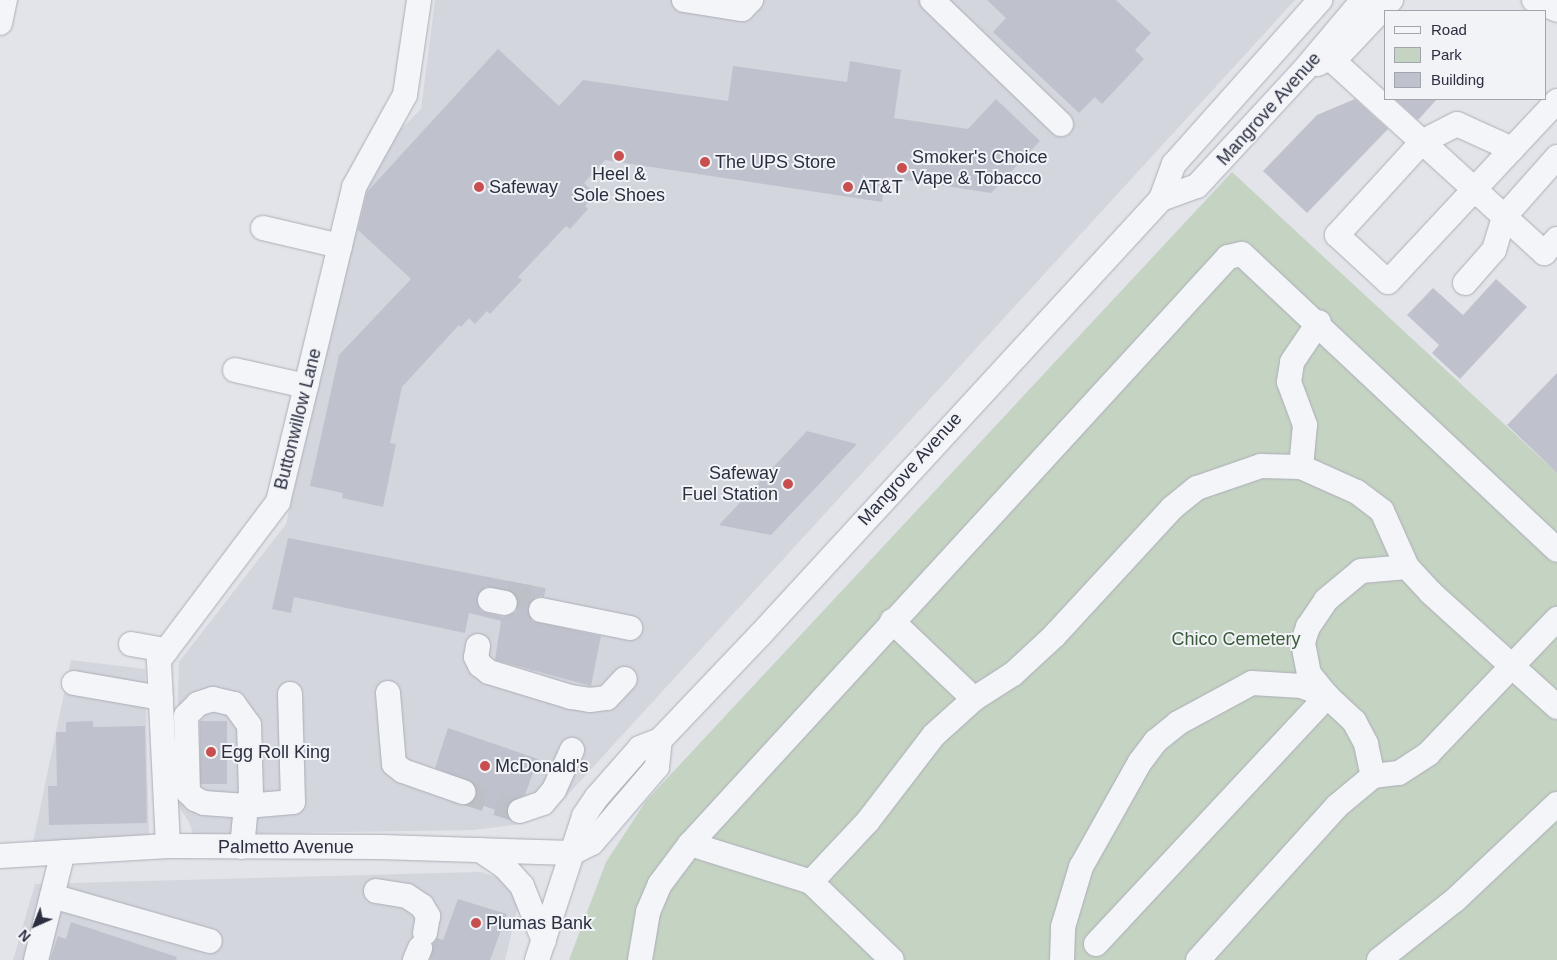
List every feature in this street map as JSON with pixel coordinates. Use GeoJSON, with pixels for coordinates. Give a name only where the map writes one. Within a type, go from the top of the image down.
{"type":"FeatureCollection","features":[{"type":"Feature","properties":{"kind":"street"},"geometry":{"type":"LineString","coordinates":[[0,23],[5,0]]}},
{"type":"Feature","properties":{"kind":"street","name":"Buttonwillow Lane"},"geometry":{"type":"LineString","coordinates":[[168,846],[159,660],[278,502],[354,187],[404,95],[419,0]]}},
{"type":"Feature","properties":{"kind":"street"},"geometry":{"type":"LineString","coordinates":[[684,0],[742,9],[751,0]]}},
{"type":"Feature","properties":{"kind":"street"},"geometry":{"type":"LineString","coordinates":[[932,0],[1061,124]]}},
{"type":"Feature","properties":{"kind":"street","name":"Mangrove Avenue"},"geometry":{"type":"LineString","coordinates":[[572,853],[592,843],[657,767],[660,740],[1161,199],[1174,164],[1320,0]]}},
{"type":"Feature","properties":{"kind":"street","name":"Mangrove Avenue"},"geometry":{"type":"LineString","coordinates":[[1161,199],[1197,186],[1304,70],[1363,0]]}},
{"type":"Feature","properties":{"kind":"street"},"geometry":{"type":"LineString","coordinates":[[1304,70],[1342,53],[1391,0]]}},
{"type":"Feature","properties":{"kind":"street"},"geometry":{"type":"LineString","coordinates":[[1534,0],[1557,10]]}},
{"type":"Feature","properties":{"kind":"street"},"geometry":{"type":"LineString","coordinates":[[1330,58],[1544,253],[1557,238]]}},
{"type":"Feature","properties":{"kind":"street"},"geometry":{"type":"LineString","coordinates":[[1512,149],[1457,124],[1422,142],[1337,235],[1388,282],[1557,102]]}},
{"type":"Feature","properties":{"kind":"street"},"geometry":{"type":"LineString","coordinates":[[1464,283],[1494,250],[1504,217],[1557,157]]}},
{"type":"Feature","properties":{"kind":"street"},"geometry":{"type":"LineString","coordinates":[[263,228],[340,246]]}},
{"type":"Feature","properties":{"kind":"street"},"geometry":{"type":"LineString","coordinates":[[640,960],[648,912],[660,884],[690,844],[892,621],[1228,257],[1242,254],[1319,322],[1557,550]]}},
{"type":"Feature","properties":{"kind":"street"},"geometry":{"type":"LineString","coordinates":[[1301,467],[1305,424],[1289,382],[1292,362],[1319,322]]}},
{"type":"Feature","properties":{"kind":"street"},"geometry":{"type":"LineString","coordinates":[[235,370],[306,386]]}},
{"type":"Feature","properties":{"kind":"street"},"geometry":{"type":"LineString","coordinates":[[811,882],[868,821],[934,735],[974,699],[1013,674],[1054,636],[1172,508],[1198,488],[1261,466],[1301,467],[1357,492],[1382,511],[1407,567],[1431,593],[1515,666],[1557,707]]}},
{"type":"Feature","properties":{"kind":"street"},"geometry":{"type":"LineString","coordinates":[[1373,776],[1366,744],[1354,721],[1327,696],[1308,674],[1303,642],[1308,627],[1326,600],[1362,571],[1407,567]]}},
{"type":"Feature","properties":{"kind":"street"},"geometry":{"type":"LineString","coordinates":[[542,605],[631,623]]}},
{"type":"Feature","properties":{"kind":"street"},"geometry":{"type":"LineString","coordinates":[[1198,960],[1337,806],[1373,776],[1399,773],[1413,767],[1450,734],[1557,619]]}},
{"type":"Feature","properties":{"kind":"street"},"geometry":{"type":"LineString","coordinates":[[892,621],[974,699]]}},
{"type":"Feature","properties":{"kind":"street"},"geometry":{"type":"LineString","coordinates":[[131,644],[166,650]]}},
{"type":"Feature","properties":{"kind":"street"},"geometry":{"type":"LineString","coordinates":[[478,646],[476,657],[480,665],[489,672],[571,697],[590,700],[608,698],[625,679]]}},
{"type":"Feature","properties":{"kind":"street"},"geometry":{"type":"LineString","coordinates":[[74,682],[160,698]]}},
{"type":"Feature","properties":{"kind":"street"},"geometry":{"type":"LineString","coordinates":[[1062,960],[1064,927],[1081,867],[1140,762],[1156,741],[1178,723],[1252,683],[1302,686],[1327,696]]}},
{"type":"Feature","properties":{"kind":"street"},"geometry":{"type":"LineString","coordinates":[[388,693],[394,764],[403,771],[463,792]]}},
{"type":"Feature","properties":{"kind":"street"},"geometry":{"type":"LineString","coordinates":[[242,847],[246,806],[251,795],[249,725],[234,704],[213,699],[198,704],[186,716],[188,792],[204,803],[246,806],[293,802],[290,694]]}},
{"type":"Feature","properties":{"kind":"street"},"geometry":{"type":"LineString","coordinates":[[1096,944],[1327,696]]}},
{"type":"Feature","properties":{"kind":"street"},"geometry":{"type":"LineString","coordinates":[[520,811],[543,803],[554,790],[572,750]]}},
{"type":"Feature","properties":{"kind":"street"},"geometry":{"type":"LineString","coordinates":[[1379,960],[1455,900],[1557,804]]}},
{"type":"Feature","properties":{"kind":"street"},"geometry":{"type":"LineString","coordinates":[[690,844],[811,882],[892,960]]}},
{"type":"Feature","properties":{"kind":"street","name":"Palmetto Avenue"},"geometry":{"type":"LineString","coordinates":[[0,856],[168,846],[572,853]]}},
{"type":"Feature","properties":{"kind":"street"},"geometry":{"type":"LineString","coordinates":[[480,850],[504,866],[522,886],[540,951]]}},
{"type":"Feature","properties":{"kind":"street"},"geometry":{"type":"LineString","coordinates":[[36,960],[63,852]]}},
{"type":"Feature","properties":{"kind":"street"},"geometry":{"type":"LineString","coordinates":[[540,951],[572,853]]}},
{"type":"Feature","properties":{"kind":"street"},"geometry":{"type":"LineString","coordinates":[[376,891],[407,896],[422,906],[428,916],[420,947]]}},
{"type":"Feature","properties":{"kind":"street"},"geometry":{"type":"LineString","coordinates":[[52,896],[210,941]]}},
{"type":"Feature","properties":{"kind":"shaded area"},"geometry":{"type":"Polygon","coordinates":[[[435,0],[1295,0],[551,813],[521,824],[473,830],[193,834],[189,822],[175,801],[179,662],[286,524],[364,192],[398,132],[421,109],[435,0]]]}},
{"type":"Feature","properties":{"kind":"shaded area"},"geometry":{"type":"Polygon","coordinates":[[[71,660],[145,669],[149,834],[32,847],[71,660]]]}},
{"type":"Feature","properties":{"kind":"shaded area"},"geometry":{"type":"Polygon","coordinates":[[[480,872],[503,879],[513,890],[518,906],[505,960],[13,960],[35,884],[480,872]]]}},
{"type":"Feature","properties":{"kind":"green space","name":"Chico Cemetery"},"geometry":{"type":"Polygon","coordinates":[[[1232,172],[1557,473],[1557,960],[569,960],[606,862],[646,801],[1232,172]]]}},
{"type":"Feature","properties":{"kind":"building"},"geometry":{"type":"Polygon","coordinates":[[[987,0],[1116,0],[1151,33],[1135,50],[1144,59],[1102,104],[1095,97],[1079,113],[993,32],[1006,18],[987,0]]]}},
{"type":"Feature","properties":{"kind":"building"},"geometry":{"type":"Polygon","coordinates":[[[498,49],[559,106],[583,80],[728,101],[733,66],[847,82],[850,61],[901,70],[894,118],[968,129],[996,99],[1040,141],[991,193],[886,177],[882,202],[605,160],[584,183],[596,194],[585,206],[588,209],[570,229],[566,226],[518,277],[522,280],[490,314],[487,311],[475,324],[469,318],[461,327],[459,325],[402,387],[390,443],[396,444],[383,507],[342,498],[343,493],[310,486],[339,355],[411,279],[358,230],[367,192],[498,49]]]}},
{"type":"Feature","properties":{"kind":"building"},"geometry":{"type":"Polygon","coordinates":[[[1355,99],[1388,129],[1307,213],[1263,171],[1317,115],[1355,99]]]}},
{"type":"Feature","properties":{"kind":"building"},"geometry":{"type":"Polygon","coordinates":[[[1396,100],[1436,100],[1418,120],[1396,100]]]}},
{"type":"Feature","properties":{"kind":"building"},"geometry":{"type":"Polygon","coordinates":[[[1496,279],[1527,307],[1460,379],[1432,353],[1439,345],[1407,315],[1433,288],[1463,315],[1496,279]]]}},
{"type":"Feature","properties":{"kind":"building"},"geometry":{"type":"Polygon","coordinates":[[[1557,373],[1557,473],[1507,425],[1557,373]]]}},
{"type":"Feature","properties":{"kind":"building","name":"Safeway Fuel Station"},"geometry":{"type":"Polygon","coordinates":[[[807,431],[857,444],[771,535],[719,525],[807,431]]]}},
{"type":"Feature","properties":{"kind":"building"},"geometry":{"type":"Polygon","coordinates":[[[288,538],[545,588],[543,596],[536,597],[528,607],[532,621],[601,636],[591,686],[495,660],[501,621],[469,613],[465,633],[294,597],[291,613],[272,609],[288,538]],[[486,587],[477,597],[481,611],[503,617],[516,612],[518,599],[514,592],[486,587]]]}},
{"type":"Feature","properties":{"kind":"building"},"geometry":{"type":"Polygon","coordinates":[[[93,721],[93,727],[145,726],[147,823],[49,825],[48,786],[57,786],[56,732],[66,732],[66,722],[93,721]]]}},
{"type":"Feature","properties":{"kind":"building"},"geometry":{"type":"Polygon","coordinates":[[[200,721],[227,721],[227,784],[200,784],[200,721]]]}},
{"type":"Feature","properties":{"kind":"building","name":"McDonald's"},"geometry":{"type":"Polygon","coordinates":[[[448,728],[538,759],[525,795],[510,802],[507,814],[473,802],[477,790],[473,783],[435,768],[448,728]]]}},
{"type":"Feature","properties":{"kind":"building","name":"Plumas Bank"},"geometry":{"type":"Polygon","coordinates":[[[458,899],[507,914],[490,960],[430,960],[433,944],[437,938],[443,940],[458,899]]]}},
{"type":"Feature","properties":{"kind":"building"},"geometry":{"type":"Polygon","coordinates":[[[71,922],[177,957],[176,960],[50,960],[58,936],[66,939],[71,922]]]}},
{"type":"Feature","properties":{"kind":"tunnel"},"geometry":{"type":"LineString","coordinates":[[507,593],[543,600]]}},
{"type":"Feature","properties":{"kind":"tunnel"},"geometry":{"type":"LineString","coordinates":[[463,792],[520,811]]}},
{"type":"Feature","properties":{"kind":"place","name":"Heel & Sole Shoes"},"geometry":{"type":"Point","coordinates":[619,156]}},
{"type":"Feature","properties":{"kind":"place","name":"The UPS Store"},"geometry":{"type":"Point","coordinates":[705,162]}},
{"type":"Feature","properties":{"kind":"place","name":"Smoker's Choice Vape & Tobacco"},"geometry":{"type":"Point","coordinates":[902,168]}},
{"type":"Feature","properties":{"kind":"place","name":"Safeway"},"geometry":{"type":"Point","coordinates":[479,187]}},
{"type":"Feature","properties":{"kind":"place","name":"AT&T"},"geometry":{"type":"Point","coordinates":[848,187]}},
{"type":"Feature","properties":{"kind":"place","name":"Safeway Fuel Station"},"geometry":{"type":"Point","coordinates":[788,484]}},
{"type":"Feature","properties":{"kind":"place","name":"Egg Roll King"},"geometry":{"type":"Point","coordinates":[211,752]}},
{"type":"Feature","properties":{"kind":"place","name":"McDonald's"},"geometry":{"type":"Point","coordinates":[485,766]}},
{"type":"Feature","properties":{"kind":"place","name":"Plumas Bank"},"geometry":{"type":"Point","coordinates":[476,923]}}]}
